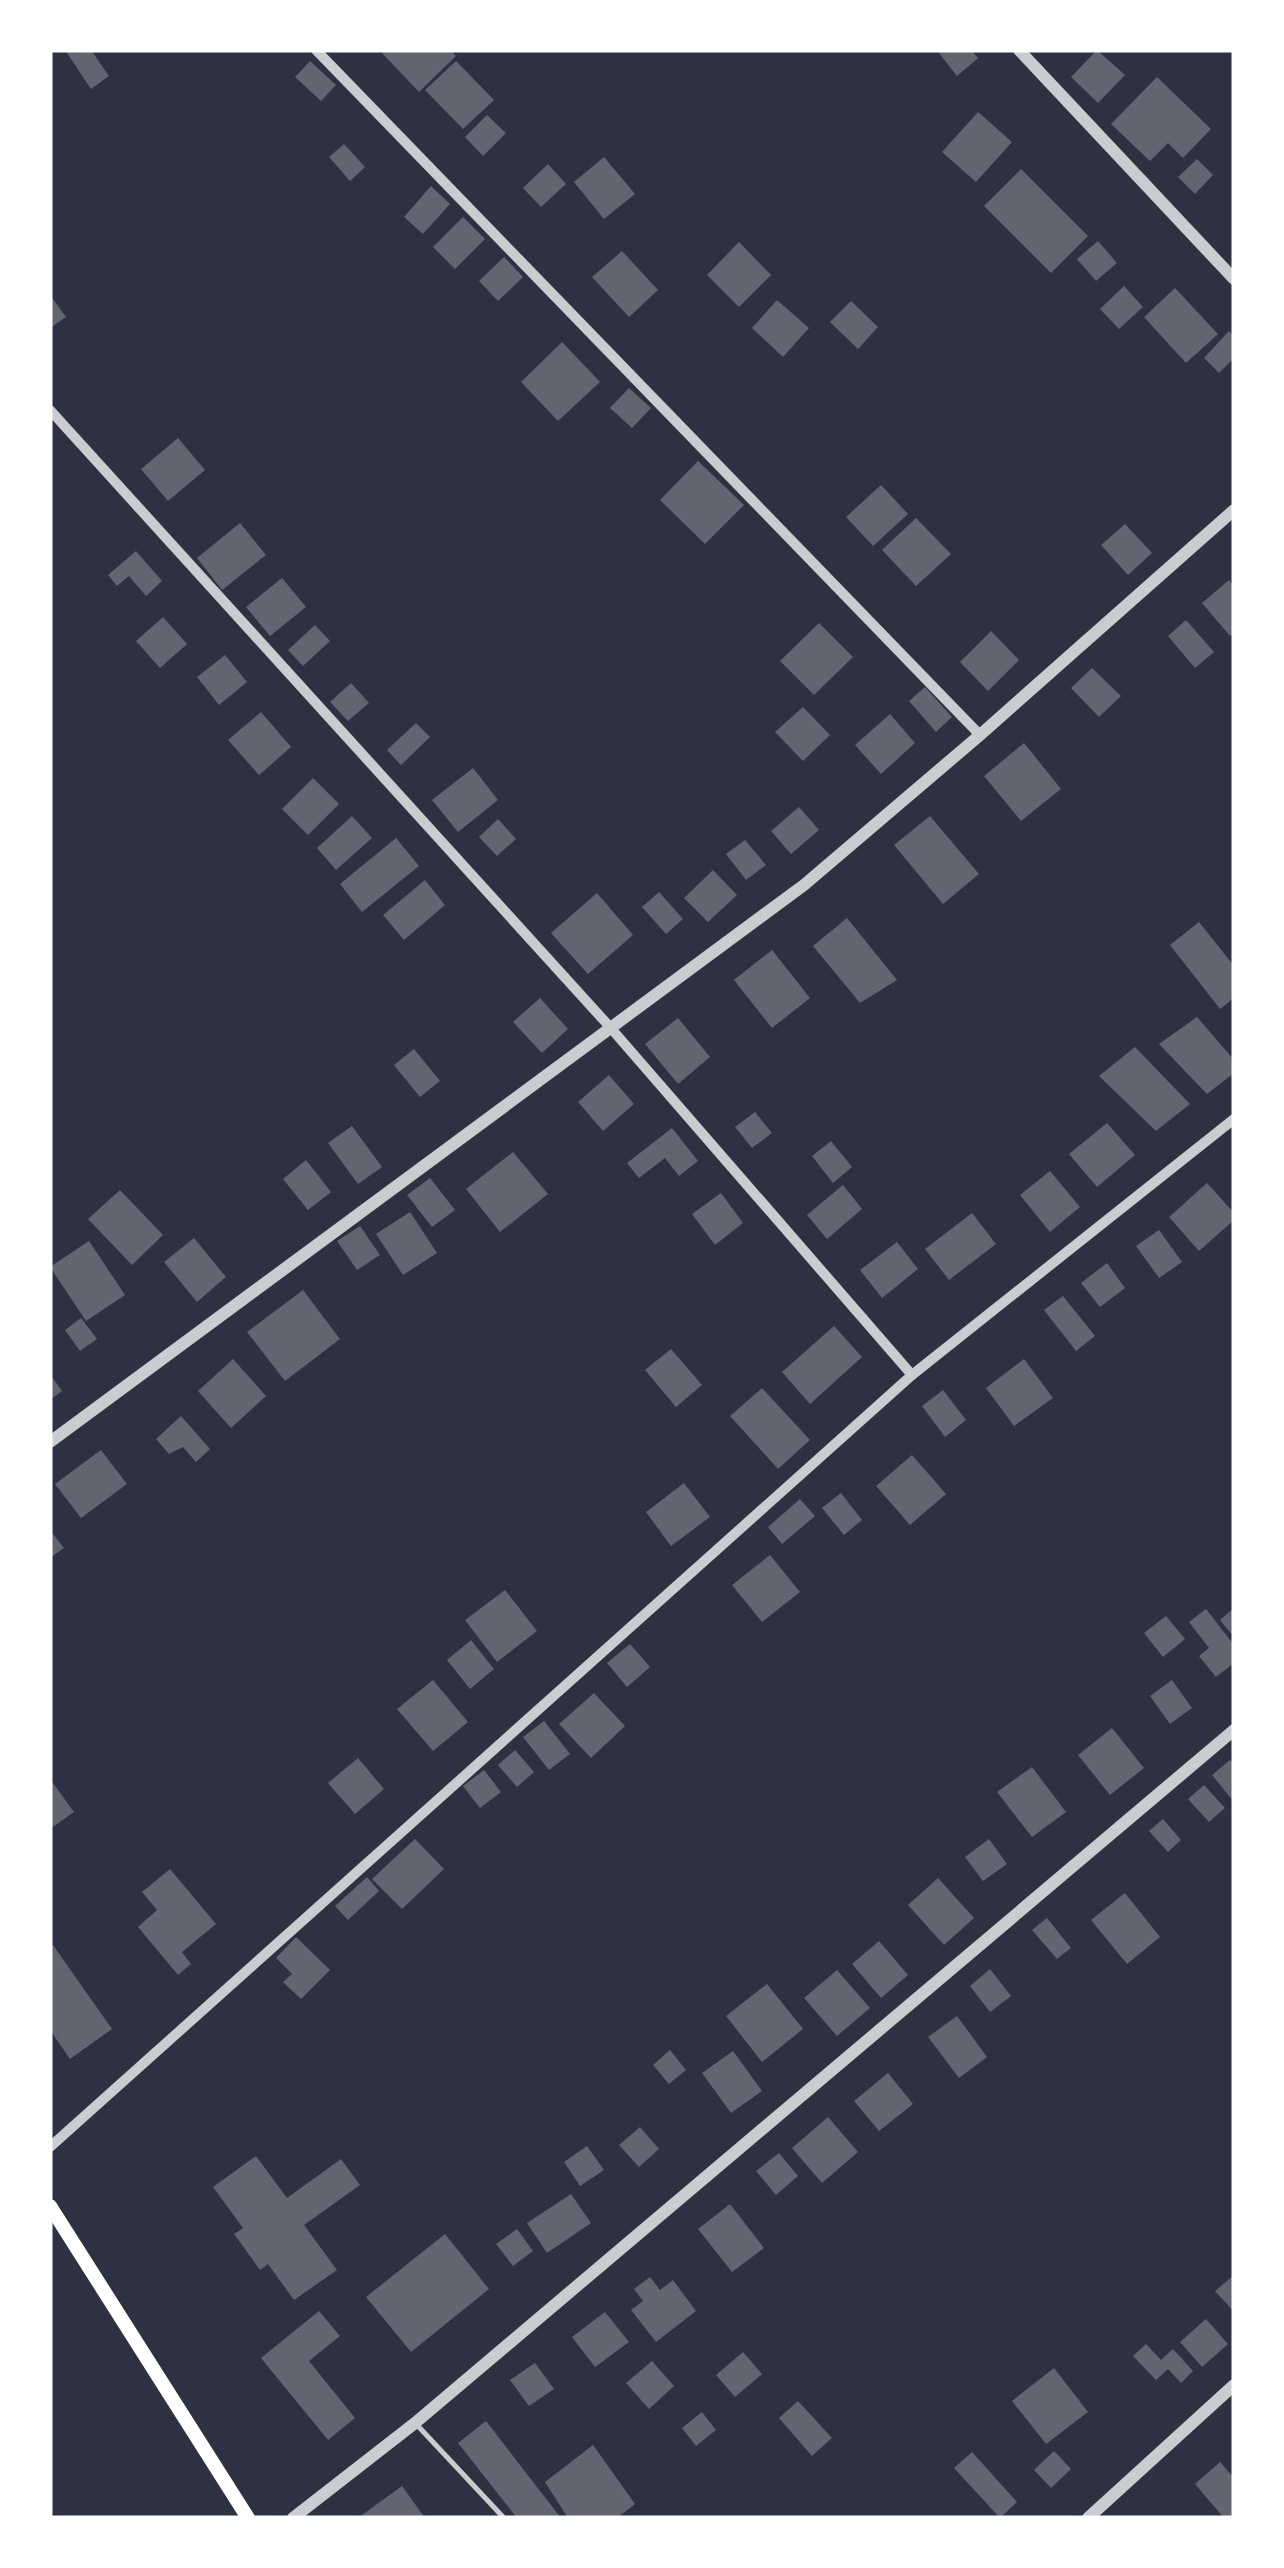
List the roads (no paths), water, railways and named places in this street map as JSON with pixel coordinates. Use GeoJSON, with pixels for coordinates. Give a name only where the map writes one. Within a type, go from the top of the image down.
{"type":"FeatureCollection","features":[{"type":"Feature","properties":{"kind":"main road"},"geometry":{"type":"LineString","coordinates":[[50,2206],[248,2518]]}},
{"type":"Feature","properties":{"kind":"street"},"geometry":{"type":"LineString","coordinates":[[316,50],[980,735]]}},
{"type":"Feature","properties":{"kind":"street"},"geometry":{"type":"LineString","coordinates":[[1020,50],[1234,279]]}},
{"type":"Feature","properties":{"kind":"street"},"geometry":{"type":"LineString","coordinates":[[50,410],[609,1026],[912,1375]]}},
{"type":"Feature","properties":{"kind":"street"},"geometry":{"type":"LineString","coordinates":[[50,1442],[804,884],[980,735],[1234,510]]}},
{"type":"Feature","properties":{"kind":"street"},"geometry":{"type":"LineString","coordinates":[[50,2147],[912,1375],[1234,1119]]}},
{"type":"Feature","properties":{"kind":"street"},"geometry":{"type":"LineString","coordinates":[[293,2518],[415,2423],[1234,1730]]}},
{"type":"Feature","properties":{"kind":"street"},"geometry":{"type":"LineString","coordinates":[[1088,2518],[1234,2385]]}},
{"type":"Feature","properties":{"kind":"lane"},"geometry":{"type":"LineString","coordinates":[[415,2423],[504,2518]]}}]}
